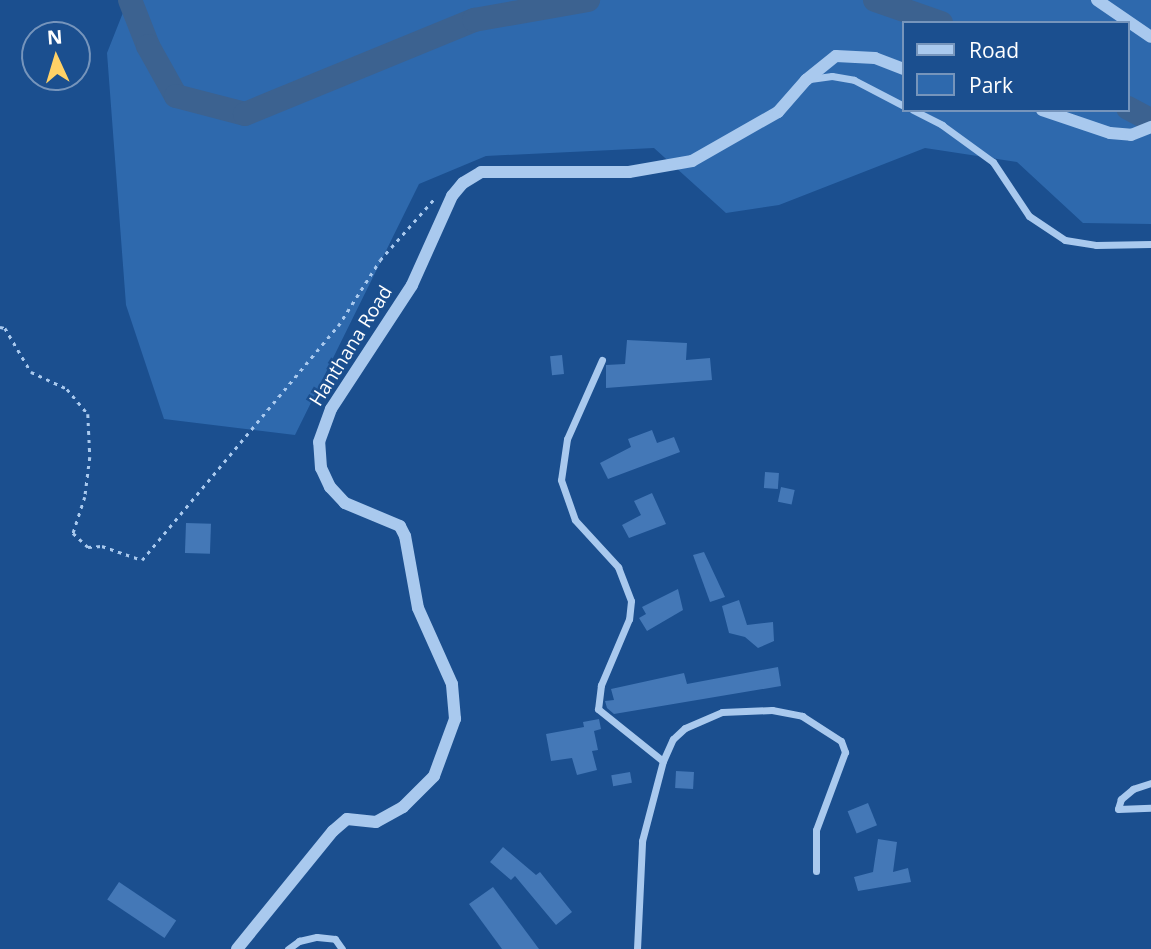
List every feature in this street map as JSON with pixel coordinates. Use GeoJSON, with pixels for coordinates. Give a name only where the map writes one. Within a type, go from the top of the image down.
{"type":"FeatureCollection","features":[{"type":"Feature","properties":{"kind":"street"},"geometry":{"type":"LineString","coordinates":[[1097,0],[1128,21]]}},
{"type":"Feature","properties":{"kind":"street"},"geometry":{"type":"LineString","coordinates":[[1130,23],[1151,37]]}},
{"type":"Feature","properties":{"kind":"street","name":"Hanthana Road"},"geometry":{"type":"LineString","coordinates":[[237,949],[333,831],[347,820],[376,822],[402,807],[434,776],[455,719],[452,684],[418,608],[405,536],[400,526],[345,503],[330,487],[321,468],[319,442],[331,409],[412,285],[452,196],[463,183],[481,172],[629,172],[692,161],[778,112],[806,80],[836,56],[875,58],[902,68]]}},
{"type":"Feature","properties":{"kind":"street"},"geometry":{"type":"LineString","coordinates":[[806,80],[832,76],[854,80],[902,105]]}},
{"type":"Feature","properties":{"kind":"street"},"geometry":{"type":"LineString","coordinates":[[916,112],[993,162],[1029,216],[1065,240],[1096,245],[1151,244]]}},
{"type":"Feature","properties":{"kind":"street"},"geometry":{"type":"LineString","coordinates":[[1048,112],[1110,133],[1131,135],[1151,127]]}},
{"type":"Feature","properties":{"kind":"street"},"geometry":{"type":"LineString","coordinates":[[601,360],[568,439],[561,480],[575,520],[618,568],[630,593],[629,619],[601,684],[598,709],[663,761]]}},
{"type":"Feature","properties":{"kind":"street"},"geometry":{"type":"LineString","coordinates":[[636,949],[642,841],[663,761],[673,739],[685,728],[722,712],[772,710],[822,725],[845,751],[816,830],[816,871]]}},
{"type":"Feature","properties":{"kind":"street"},"geometry":{"type":"LineString","coordinates":[[1151,783],[1133,789],[1121,799],[1118,809],[1151,808]]}},
{"type":"Feature","properties":{"kind":"street"},"geometry":{"type":"LineString","coordinates":[[288,949],[299,940],[317,937],[335,939],[342,949]]}},
{"type":"Feature","properties":{"kind":"path"},"geometry":{"type":"LineString","coordinates":[[0,327],[5,328],[31,372],[67,388],[88,414],[90,457],[85,497],[73,533],[88,547],[102,546],[142,560],[338,326],[380,260],[414,220],[440,193],[452,196]]}},
{"type":"Feature","properties":{"kind":"green space"},"geometry":{"type":"Polygon","coordinates":[[[128,0],[1151,0],[1151,224],[1083,223],[1017,162],[925,148],[779,205],[726,213],[654,148],[486,156],[419,184],[295,435],[164,419],[126,305],[107,53],[128,0]]]}},
{"type":"Feature","properties":{"kind":"building"},"geometry":{"type":"Polygon","coordinates":[[[627,340],[687,343],[686,360],[710,358],[712,380],[606,388],[606,365],[625,364],[627,340]]]}},
{"type":"Feature","properties":{"kind":"building"},"geometry":{"type":"Polygon","coordinates":[[[562,355],[564,374],[552,375],[550,356],[562,355]]]}},
{"type":"Feature","properties":{"kind":"building"},"geometry":{"type":"Polygon","coordinates":[[[652,430],[657,443],[674,437],[680,452],[608,479],[600,463],[631,447],[628,439],[652,430]]]}},
{"type":"Feature","properties":{"kind":"building"},"geometry":{"type":"Polygon","coordinates":[[[765,472],[779,473],[778,489],[764,488],[765,472]]]}},
{"type":"Feature","properties":{"kind":"building"},"geometry":{"type":"Polygon","coordinates":[[[781,487],[795,490],[792,505],[778,502],[781,487]]]}},
{"type":"Feature","properties":{"kind":"building"},"geometry":{"type":"Polygon","coordinates":[[[652,493],[666,524],[629,538],[622,525],[641,515],[634,501],[652,493]]]}},
{"type":"Feature","properties":{"kind":"building"},"geometry":{"type":"Polygon","coordinates":[[[186,523],[211,524],[210,554],[185,553],[186,523]]]}},
{"type":"Feature","properties":{"kind":"building"},"geometry":{"type":"Polygon","coordinates":[[[704,552],[725,597],[710,602],[693,555],[704,552]]]}},
{"type":"Feature","properties":{"kind":"building"},"geometry":{"type":"Polygon","coordinates":[[[678,589],[683,610],[647,631],[639,618],[646,614],[642,607],[678,589]]]}},
{"type":"Feature","properties":{"kind":"building"},"geometry":{"type":"Polygon","coordinates":[[[739,600],[747,625],[773,622],[774,641],[758,648],[745,637],[729,633],[722,606],[739,600]]]}},
{"type":"Feature","properties":{"kind":"building"},"geometry":{"type":"Polygon","coordinates":[[[778,667],[781,686],[614,714],[607,708],[605,701],[614,700],[611,689],[684,673],[687,684],[778,667]]]}},
{"type":"Feature","properties":{"kind":"building"},"geometry":{"type":"Polygon","coordinates":[[[599,719],[601,729],[594,731],[598,750],[592,751],[597,770],[577,775],[572,758],[551,761],[546,734],[584,727],[583,722],[599,719]]]}},
{"type":"Feature","properties":{"kind":"building"},"geometry":{"type":"Polygon","coordinates":[[[676,771],[694,772],[693,789],[675,788],[676,771]]]}},
{"type":"Feature","properties":{"kind":"building"},"geometry":{"type":"Polygon","coordinates":[[[630,772],[632,783],[613,786],[611,775],[630,772]]]}},
{"type":"Feature","properties":{"kind":"building"},"geometry":{"type":"Polygon","coordinates":[[[868,803],[877,825],[857,833],[848,811],[868,803]]]}},
{"type":"Feature","properties":{"kind":"building"},"geometry":{"type":"Polygon","coordinates":[[[878,839],[897,842],[893,872],[908,868],[911,882],[858,891],[854,877],[873,872],[878,839]]]}},
{"type":"Feature","properties":{"kind":"building"},"geometry":{"type":"Polygon","coordinates":[[[503,847],[536,875],[540,872],[572,912],[556,925],[515,876],[511,880],[490,862],[503,847]]]}},
{"type":"Feature","properties":{"kind":"building"},"geometry":{"type":"Polygon","coordinates":[[[119,882],[176,921],[164,938],[107,899],[119,882]]]}},
{"type":"Feature","properties":{"kind":"building"},"geometry":{"type":"Polygon","coordinates":[[[493,887],[539,949],[502,949],[469,904],[493,887]]]}},
{"type":"Feature","properties":{"kind":"waterway"},"geometry":{"type":"LineString","coordinates":[[130,0],[148,46],[176,96],[245,114],[474,20],[588,0]]}},
{"type":"Feature","properties":{"kind":"waterway"},"geometry":{"type":"LineString","coordinates":[[875,0],[935,21]]}},
{"type":"Feature","properties":{"kind":"waterway"},"geometry":{"type":"LineString","coordinates":[[1130,109],[1151,120]]}}]}
